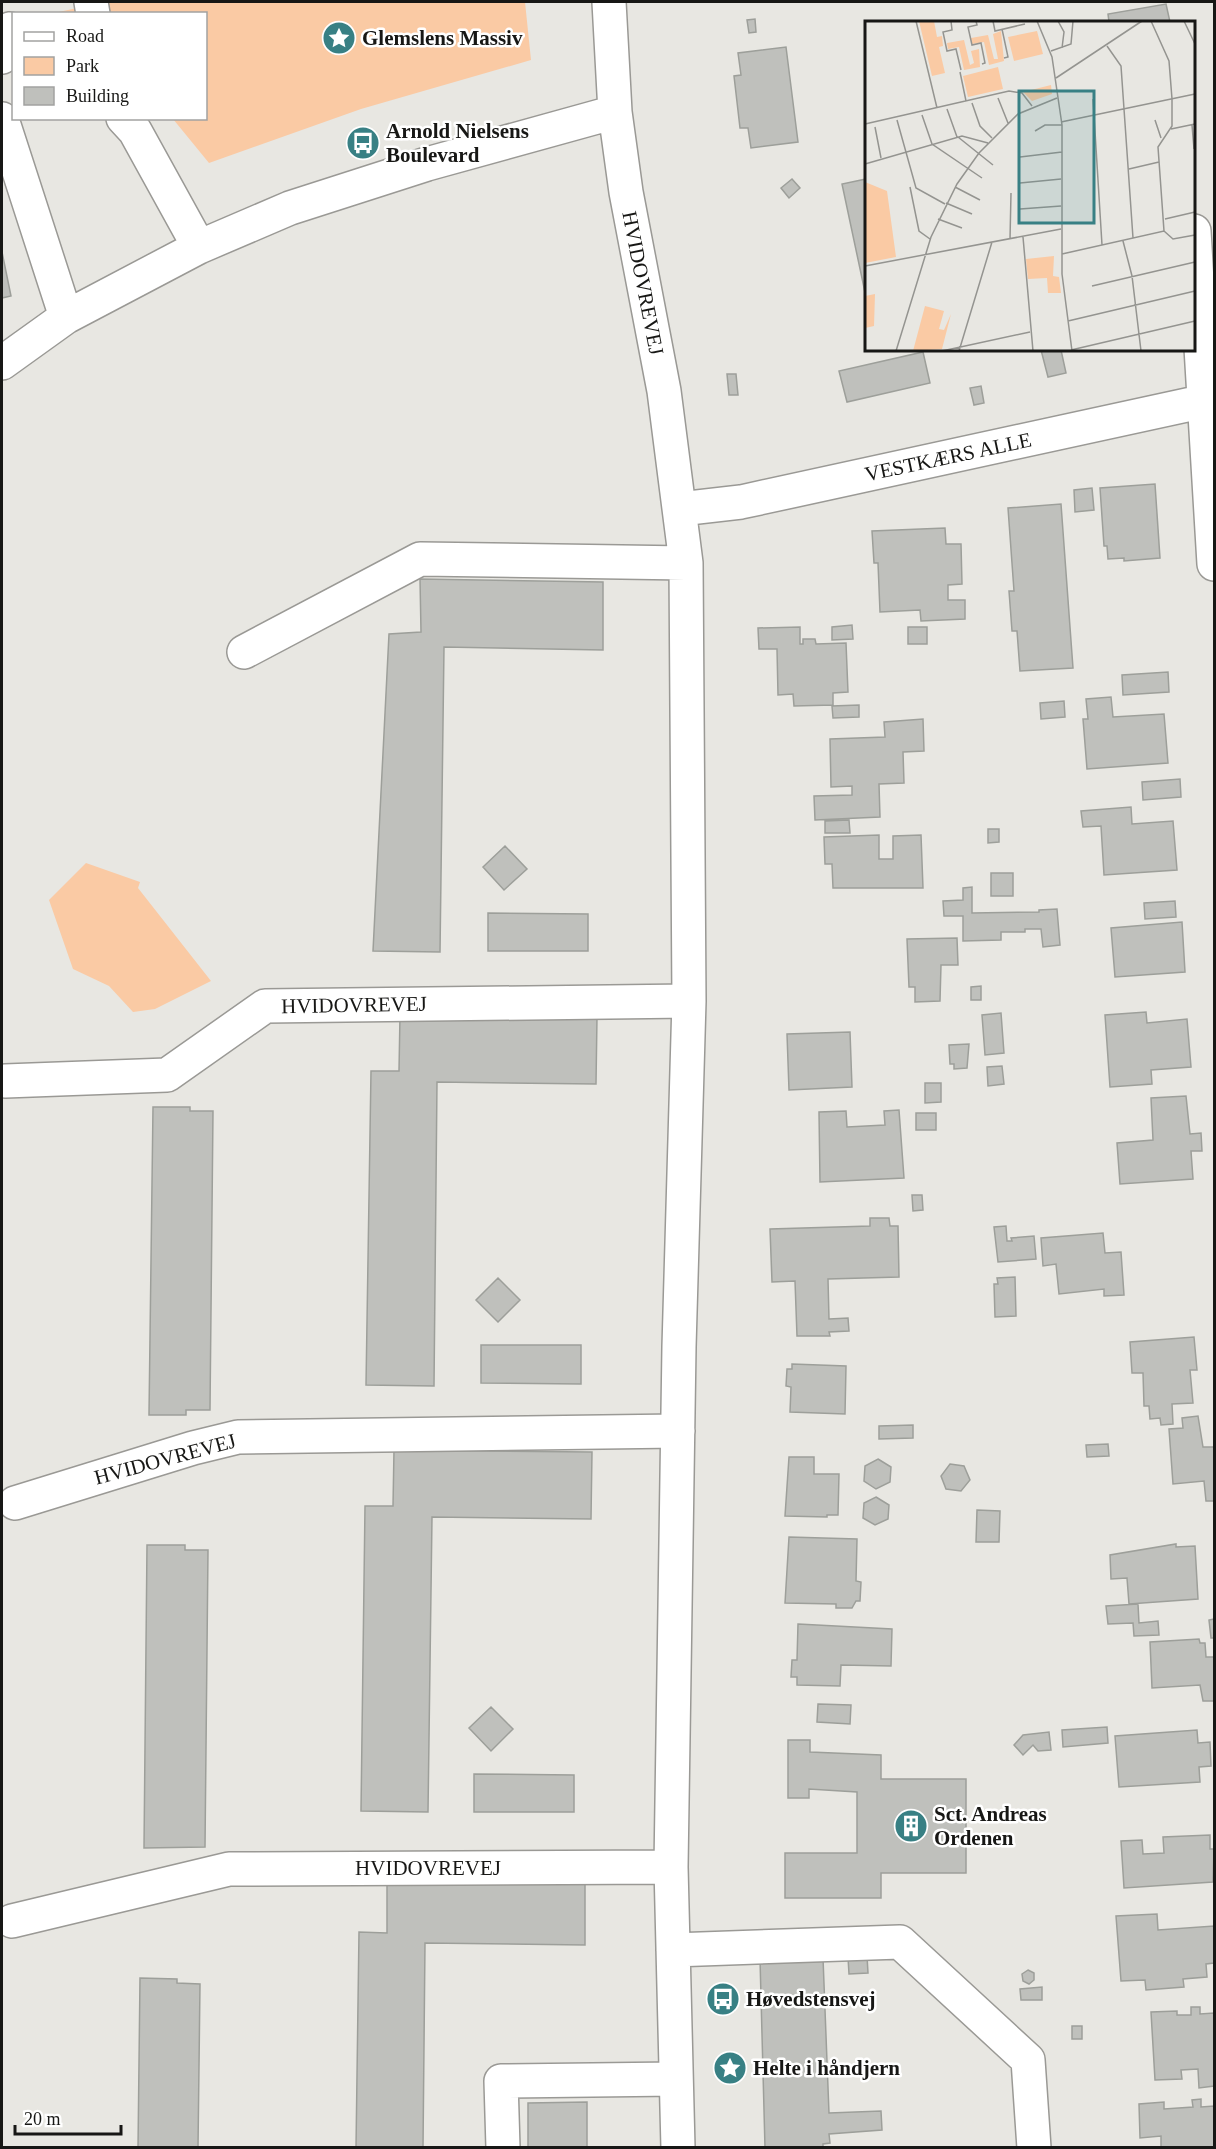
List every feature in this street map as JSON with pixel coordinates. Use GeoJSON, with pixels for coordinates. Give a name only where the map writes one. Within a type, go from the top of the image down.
{"type":"FeatureCollection","features":[{"type":"Feature","properties":{"kind":"street","name":"HVIDOVREVEJ"},"geometry":{"type":"LineString","coordinates":[[609,2],[615,112],[628,203],[664,391],[686,563],[689,1001],[678,1431],[671,1867],[678,2148]]}},
{"type":"Feature","properties":{"kind":"street"},"geometry":{"type":"LineString","coordinates":[[2,363],[66,317],[199,248],[290,208],[377,179],[615,112]]}},
{"type":"Feature","properties":{"kind":"street"},"geometry":{"type":"LineString","coordinates":[[2,119],[66,317]]}},
{"type":"Feature","properties":{"kind":"street"},"geometry":{"type":"LineString","coordinates":[[125,120],[135,131],[199,248]]}},
{"type":"Feature","properties":{"kind":"street"},"geometry":{"type":"LineString","coordinates":[[1195,242],[1209,401],[1215,564]]}},
{"type":"Feature","properties":{"kind":"street","name":"VESTKÆRS ALLE"},"geometry":{"type":"LineString","coordinates":[[680,508],[741,502],[1209,401]]}},
{"type":"Feature","properties":{"kind":"street"},"geometry":{"type":"LineString","coordinates":[[244,652],[420,559],[686,563]]}},
{"type":"Feature","properties":{"kind":"street","name":"HVIDOVREVEJ"},"geometry":{"type":"LineString","coordinates":[[5,1081],[167,1075],[265,1006],[689,1001]]}},
{"type":"Feature","properties":{"kind":"street","name":"HVIDOVREVEJ"},"geometry":{"type":"LineString","coordinates":[[15,1503],[193,1448],[238,1437],[678,1431]]}},
{"type":"Feature","properties":{"kind":"street","name":"HVIDOVREVEJ"},"geometry":{"type":"LineString","coordinates":[[12,1921],[229,1869],[671,1867]]}},
{"type":"Feature","properties":{"kind":"street"},"geometry":{"type":"LineString","coordinates":[[673,1950],[900,1942],[1028,2060],[1034,2148]]}},
{"type":"Feature","properties":{"kind":"street"},"geometry":{"type":"LineString","coordinates":[[503,2148],[501,2081],[676,2079]]}},
{"type":"Feature","properties":{"kind":"green space"},"geometry":{"type":"Polygon","coordinates":[[[105,2],[525,2],[531,60],[361,109],[209,163],[174,120],[207,120],[207,12],[59,12],[105,2]]]}},
{"type":"Feature","properties":{"kind":"green space"},"geometry":{"type":"Polygon","coordinates":[[[86,863],[140,882],[138,888],[211,981],[155,1009],[133,1012],[109,986],[73,969],[49,900],[86,863]]]}},
{"type":"Feature","properties":{"kind":"building"},"geometry":{"type":"Polygon","coordinates":[[[1166,4],[1170,21],[1109,21],[1108,14],[1166,4]]]}},
{"type":"Feature","properties":{"kind":"building"},"geometry":{"type":"Polygon","coordinates":[[[755,19],[756,32],[749,33],[747,20],[755,19]]]}},
{"type":"Feature","properties":{"kind":"building"},"geometry":{"type":"Polygon","coordinates":[[[786,47],[798,142],[751,148],[748,128],[740,128],[734,76],[741,75],[738,53],[786,47]]]}},
{"type":"Feature","properties":{"kind":"building"},"geometry":{"type":"Polygon","coordinates":[[[792,179],[800,188],[789,198],[781,188],[792,179]]]}},
{"type":"Feature","properties":{"kind":"building"},"geometry":{"type":"Polygon","coordinates":[[[865,179],[865,292],[842,184],[865,179]]]}},
{"type":"Feature","properties":{"kind":"building"},"geometry":{"type":"Polygon","coordinates":[[[2,252],[11,296],[2,298],[2,252]]]}},
{"type":"Feature","properties":{"kind":"building"},"geometry":{"type":"Polygon","coordinates":[[[1041,351],[1061,351],[1066,373],[1048,377],[1041,351]]]}},
{"type":"Feature","properties":{"kind":"building"},"geometry":{"type":"Polygon","coordinates":[[[923,352],[930,383],[847,402],[839,371],[923,352]]]}},
{"type":"Feature","properties":{"kind":"building"},"geometry":{"type":"Polygon","coordinates":[[[727,374],[736,374],[738,395],[729,395],[727,374]]]}},
{"type":"Feature","properties":{"kind":"building"},"geometry":{"type":"Polygon","coordinates":[[[981,386],[984,403],[974,405],[970,388],[981,386]]]}},
{"type":"Feature","properties":{"kind":"building"},"geometry":{"type":"Polygon","coordinates":[[[1155,484],[1160,558],[1124,561],[1124,558],[1108,559],[1107,546],[1104,546],[1100,488],[1155,484]]]}},
{"type":"Feature","properties":{"kind":"building"},"geometry":{"type":"Polygon","coordinates":[[[1092,488],[1094,510],[1075,512],[1074,490],[1092,488]]]}},
{"type":"Feature","properties":{"kind":"building"},"geometry":{"type":"Polygon","coordinates":[[[1061,504],[1073,668],[1020,671],[1017,631],[1012,631],[1009,591],[1014,591],[1008,508],[1061,504]]]}},
{"type":"Feature","properties":{"kind":"building"},"geometry":{"type":"Polygon","coordinates":[[[945,528],[946,544],[961,544],[962,584],[948,585],[948,600],[965,600],[965,619],[921,621],[920,610],[880,612],[878,563],[874,563],[872,531],[945,528]]]}},
{"type":"Feature","properties":{"kind":"building"},"geometry":{"type":"Polygon","coordinates":[[[420,579],[603,582],[603,650],[444,647],[440,952],[373,951],[389,634],[421,632],[420,579]]]}},
{"type":"Feature","properties":{"kind":"building"},"geometry":{"type":"Polygon","coordinates":[[[852,625],[853,639],[832,640],[832,627],[852,625]]]}},
{"type":"Feature","properties":{"kind":"building"},"geometry":{"type":"Polygon","coordinates":[[[800,627],[800,644],[803,644],[803,639],[815,639],[816,644],[846,643],[848,692],[833,693],[833,705],[794,706],[793,694],[778,695],[777,649],[759,649],[758,628],[800,627]]]}},
{"type":"Feature","properties":{"kind":"building"},"geometry":{"type":"Polygon","coordinates":[[[908,627],[927,627],[927,644],[908,644],[908,627]]]}},
{"type":"Feature","properties":{"kind":"building"},"geometry":{"type":"Polygon","coordinates":[[[1168,672],[1169,692],[1123,695],[1122,675],[1168,672]]]}},
{"type":"Feature","properties":{"kind":"building"},"geometry":{"type":"Polygon","coordinates":[[[1111,697],[1113,717],[1164,714],[1168,763],[1087,769],[1083,719],[1088,719],[1086,699],[1111,697]]]}},
{"type":"Feature","properties":{"kind":"building"},"geometry":{"type":"Polygon","coordinates":[[[1064,701],[1065,717],[1041,719],[1040,703],[1064,701]]]}},
{"type":"Feature","properties":{"kind":"building"},"geometry":{"type":"Polygon","coordinates":[[[859,705],[859,717],[833,718],[832,706],[859,705]]]}},
{"type":"Feature","properties":{"kind":"building"},"geometry":{"type":"Polygon","coordinates":[[[923,719],[924,751],[903,752],[904,783],[879,784],[880,817],[815,820],[814,796],[852,795],[852,786],[831,787],[830,739],[885,737],[884,722],[923,719]]]}},
{"type":"Feature","properties":{"kind":"building"},"geometry":{"type":"Polygon","coordinates":[[[1180,779],[1181,797],[1143,800],[1142,782],[1180,779]]]}},
{"type":"Feature","properties":{"kind":"building"},"geometry":{"type":"Polygon","coordinates":[[[1131,807],[1132,824],[1173,821],[1177,870],[1104,875],[1101,826],[1083,827],[1081,811],[1131,807]]]}},
{"type":"Feature","properties":{"kind":"building"},"geometry":{"type":"Polygon","coordinates":[[[849,820],[850,833],[825,833],[825,821],[849,820]]]}},
{"type":"Feature","properties":{"kind":"building"},"geometry":{"type":"Polygon","coordinates":[[[988,829],[999,829],[999,842],[988,843],[988,829]]]}},
{"type":"Feature","properties":{"kind":"building"},"geometry":{"type":"Polygon","coordinates":[[[879,835],[879,859],[893,859],[893,836],[921,835],[923,888],[833,888],[832,864],[825,864],[824,837],[879,835]]]}},
{"type":"Feature","properties":{"kind":"building"},"geometry":{"type":"Polygon","coordinates":[[[505,846],[527,869],[504,890],[483,867],[505,846]]]}},
{"type":"Feature","properties":{"kind":"building"},"geometry":{"type":"Polygon","coordinates":[[[991,873],[1013,873],[1013,896],[991,896],[991,873]]]}},
{"type":"Feature","properties":{"kind":"building"},"geometry":{"type":"Polygon","coordinates":[[[972,887],[972,913],[1039,912],[1039,910],[1057,909],[1060,945],[1043,947],[1041,929],[1001,932],[1001,940],[963,941],[963,916],[944,916],[943,901],[963,900],[963,888],[972,887]]]}},
{"type":"Feature","properties":{"kind":"building"},"geometry":{"type":"Polygon","coordinates":[[[1175,901],[1176,917],[1145,919],[1144,903],[1175,901]]]}},
{"type":"Feature","properties":{"kind":"building"},"geometry":{"type":"Polygon","coordinates":[[[488,913],[588,914],[588,951],[488,951],[488,913]]]}},
{"type":"Feature","properties":{"kind":"building"},"geometry":{"type":"Polygon","coordinates":[[[1182,922],[1185,972],[1115,977],[1111,928],[1182,922]]]}},
{"type":"Feature","properties":{"kind":"building"},"geometry":{"type":"Polygon","coordinates":[[[957,938],[958,965],[941,965],[940,1001],[915,1002],[915,987],[909,987],[907,939],[957,938]]]}},
{"type":"Feature","properties":{"kind":"building"},"geometry":{"type":"Polygon","coordinates":[[[981,986],[981,1000],[971,1000],[971,987],[981,986]]]}},
{"type":"Feature","properties":{"kind":"building"},"geometry":{"type":"Polygon","coordinates":[[[1146,1012],[1147,1023],[1187,1019],[1191,1067],[1151,1070],[1152,1084],[1110,1087],[1105,1015],[1146,1012]]]}},
{"type":"Feature","properties":{"kind":"building"},"geometry":{"type":"Polygon","coordinates":[[[1001,1013],[1004,1053],[985,1055],[982,1015],[1001,1013]]]}},
{"type":"Feature","properties":{"kind":"building"},"geometry":{"type":"Polygon","coordinates":[[[400,1015],[597,1017],[596,1084],[437,1082],[434,1386],[366,1385],[371,1071],[399,1071],[400,1015]]]}},
{"type":"Feature","properties":{"kind":"building"},"geometry":{"type":"Polygon","coordinates":[[[850,1032],[852,1087],[789,1090],[787,1034],[850,1032]]]}},
{"type":"Feature","properties":{"kind":"building"},"geometry":{"type":"Polygon","coordinates":[[[969,1044],[967,1068],[954,1069],[954,1064],[950,1064],[949,1045],[969,1044]]]}},
{"type":"Feature","properties":{"kind":"building"},"geometry":{"type":"Polygon","coordinates":[[[1002,1066],[1004,1084],[988,1086],[987,1067],[1002,1066]]]}},
{"type":"Feature","properties":{"kind":"building"},"geometry":{"type":"Polygon","coordinates":[[[925,1083],[941,1083],[941,1102],[925,1103],[925,1083]]]}},
{"type":"Feature","properties":{"kind":"building"},"geometry":{"type":"Polygon","coordinates":[[[1186,1096],[1190,1134],[1201,1133],[1202,1151],[1191,1151],[1193,1179],[1120,1184],[1117,1143],[1153,1140],[1151,1098],[1186,1096]]]}},
{"type":"Feature","properties":{"kind":"building"},"geometry":{"type":"Polygon","coordinates":[[[153,1107],[190,1107],[190,1111],[213,1111],[210,1410],[186,1410],[186,1415],[149,1415],[153,1107]]]}},
{"type":"Feature","properties":{"kind":"building"},"geometry":{"type":"Polygon","coordinates":[[[899,1110],[904,1178],[820,1182],[819,1112],[846,1111],[847,1127],[885,1125],[884,1111],[899,1110]]]}},
{"type":"Feature","properties":{"kind":"building"},"geometry":{"type":"Polygon","coordinates":[[[916,1113],[936,1113],[936,1130],[916,1130],[916,1113]]]}},
{"type":"Feature","properties":{"kind":"building"},"geometry":{"type":"Polygon","coordinates":[[[912,1195],[922,1195],[923,1210],[913,1211],[912,1195]]]}},
{"type":"Feature","properties":{"kind":"building"},"geometry":{"type":"Polygon","coordinates":[[[870,1218],[889,1218],[890,1226],[898,1226],[899,1277],[828,1279],[829,1319],[848,1318],[849,1331],[829,1332],[830,1336],[797,1336],[795,1281],[772,1282],[770,1229],[870,1226],[870,1218]]]}},
{"type":"Feature","properties":{"kind":"building"},"geometry":{"type":"Polygon","coordinates":[[[1006,1226],[1007,1241],[1012,1241],[1011,1238],[1034,1236],[1036,1259],[998,1262],[994,1227],[1006,1226]]]}},
{"type":"Feature","properties":{"kind":"building"},"geometry":{"type":"Polygon","coordinates":[[[1103,1233],[1105,1253],[1121,1252],[1124,1295],[1104,1296],[1104,1289],[1059,1294],[1056,1264],[1043,1266],[1041,1238],[1103,1233]]]}},
{"type":"Feature","properties":{"kind":"building"},"geometry":{"type":"Polygon","coordinates":[[[1015,1277],[1016,1316],[995,1317],[994,1284],[998,1284],[997,1278],[1015,1277]]]}},
{"type":"Feature","properties":{"kind":"building"},"geometry":{"type":"Polygon","coordinates":[[[498,1278],[520,1300],[498,1322],[476,1300],[498,1278]]]}},
{"type":"Feature","properties":{"kind":"building"},"geometry":{"type":"Polygon","coordinates":[[[1194,1337],[1197,1370],[1190,1370],[1193,1403],[1172,1404],[1173,1424],[1161,1425],[1160,1418],[1150,1419],[1149,1406],[1144,1406],[1143,1373],[1132,1373],[1130,1342],[1194,1337]]]}},
{"type":"Feature","properties":{"kind":"building"},"geometry":{"type":"Polygon","coordinates":[[[481,1345],[581,1345],[581,1384],[481,1383],[481,1345]]]}},
{"type":"Feature","properties":{"kind":"building"},"geometry":{"type":"Polygon","coordinates":[[[792,1364],[846,1366],[845,1414],[790,1412],[791,1387],[786,1386],[787,1369],[792,1369],[792,1364]]]}},
{"type":"Feature","properties":{"kind":"building"},"geometry":{"type":"Polygon","coordinates":[[[1198,1416],[1203,1447],[1214,1447],[1214,1501],[1206,1501],[1204,1481],[1173,1484],[1169,1429],[1183,1428],[1182,1418],[1198,1416]]]}},
{"type":"Feature","properties":{"kind":"building"},"geometry":{"type":"Polygon","coordinates":[[[913,1425],[913,1438],[879,1439],[879,1426],[913,1425]]]}},
{"type":"Feature","properties":{"kind":"building"},"geometry":{"type":"Polygon","coordinates":[[[1108,1444],[1109,1456],[1087,1457],[1086,1445],[1108,1444]]]}},
{"type":"Feature","properties":{"kind":"building"},"geometry":{"type":"Polygon","coordinates":[[[394,1450],[592,1452],[591,1519],[432,1517],[428,1812],[361,1811],[365,1506],[393,1506],[394,1450]]]}},
{"type":"Feature","properties":{"kind":"building"},"geometry":{"type":"Polygon","coordinates":[[[789,1457],[814,1457],[814,1474],[839,1474],[838,1515],[785,1516],[789,1457]]]}},
{"type":"Feature","properties":{"kind":"building"},"geometry":{"type":"Polygon","coordinates":[[[878,1459],[891,1467],[890,1482],[876,1489],[864,1481],[865,1466],[878,1459]]]}},
{"type":"Feature","properties":{"kind":"building"},"geometry":{"type":"Polygon","coordinates":[[[950,1464],[964,1466],[970,1480],[961,1491],[946,1489],[941,1476],[950,1464]]]}},
{"type":"Feature","properties":{"kind":"building"},"geometry":{"type":"Polygon","coordinates":[[[876,1497],[889,1505],[888,1519],[875,1525],[863,1518],[864,1503],[876,1497]]]}},
{"type":"Feature","properties":{"kind":"building"},"geometry":{"type":"Polygon","coordinates":[[[977,1510],[1000,1511],[999,1542],[976,1542],[977,1510]]]}},
{"type":"Feature","properties":{"kind":"building"},"geometry":{"type":"Polygon","coordinates":[[[789,1537],[857,1539],[856,1581],[861,1582],[860,1601],[856,1601],[852,1608],[836,1608],[836,1604],[785,1603],[789,1537]]]}},
{"type":"Feature","properties":{"kind":"building"},"geometry":{"type":"Polygon","coordinates":[[[1176,1544],[1176,1547],[1195,1546],[1198,1599],[1129,1604],[1127,1578],[1111,1579],[1110,1555],[1176,1544]]]}},
{"type":"Feature","properties":{"kind":"building"},"geometry":{"type":"Polygon","coordinates":[[[147,1545],[185,1545],[185,1550],[208,1550],[205,1847],[144,1848],[147,1545]]]}},
{"type":"Feature","properties":{"kind":"building"},"geometry":{"type":"Polygon","coordinates":[[[1138,1604],[1139,1623],[1158,1621],[1159,1635],[1134,1636],[1133,1623],[1108,1624],[1106,1606],[1138,1604]]]}},
{"type":"Feature","properties":{"kind":"building"},"geometry":{"type":"Polygon","coordinates":[[[1214,1619],[1214,1638],[1211,1638],[1209,1620],[1214,1619]]]}},
{"type":"Feature","properties":{"kind":"building"},"geometry":{"type":"Polygon","coordinates":[[[798,1624],[892,1629],[891,1666],[841,1665],[840,1686],[797,1685],[797,1677],[791,1677],[792,1660],[797,1660],[798,1624]]]}},
{"type":"Feature","properties":{"kind":"building"},"geometry":{"type":"Polygon","coordinates":[[[1199,1639],[1200,1643],[1205,1643],[1206,1657],[1214,1657],[1214,1701],[1203,1701],[1200,1685],[1152,1688],[1150,1642],[1199,1639]]]}},
{"type":"Feature","properties":{"kind":"building"},"geometry":{"type":"Polygon","coordinates":[[[818,1704],[851,1705],[850,1724],[817,1722],[818,1704]]]}},
{"type":"Feature","properties":{"kind":"building"},"geometry":{"type":"Polygon","coordinates":[[[491,1707],[513,1729],[491,1751],[469,1728],[491,1707]]]}},
{"type":"Feature","properties":{"kind":"building"},"geometry":{"type":"Polygon","coordinates":[[[1107,1727],[1108,1743],[1063,1747],[1062,1730],[1107,1727]]]}},
{"type":"Feature","properties":{"kind":"building"},"geometry":{"type":"Polygon","coordinates":[[[1197,1730],[1198,1743],[1210,1742],[1211,1766],[1199,1767],[1200,1782],[1119,1787],[1115,1736],[1197,1730]]]}},
{"type":"Feature","properties":{"kind":"building"},"geometry":{"type":"Polygon","coordinates":[[[1049,1732],[1051,1750],[1038,1751],[1033,1745],[1023,1755],[1014,1745],[1023,1735],[1049,1732]]]}},
{"type":"Feature","properties":{"kind":"building","name":"Sct. Andreas Ordenen"},"geometry":{"type":"Polygon","coordinates":[[[788,1740],[810,1740],[810,1752],[881,1755],[881,1779],[966,1779],[966,1873],[881,1873],[881,1898],[785,1898],[785,1853],[857,1853],[857,1792],[809,1789],[809,1798],[788,1798],[788,1740]]]}},
{"type":"Feature","properties":{"kind":"building"},"geometry":{"type":"Polygon","coordinates":[[[474,1774],[574,1775],[574,1812],[474,1812],[474,1774]]]}},
{"type":"Feature","properties":{"kind":"building"},"geometry":{"type":"Polygon","coordinates":[[[1210,1835],[1210,1849],[1214,1849],[1213,1882],[1124,1888],[1121,1841],[1142,1840],[1143,1854],[1164,1853],[1163,1837],[1210,1835]]]}},
{"type":"Feature","properties":{"kind":"building"},"geometry":{"type":"Polygon","coordinates":[[[387,1876],[585,1878],[585,1945],[425,1943],[423,2148],[356,2148],[359,1932],[387,1933],[387,1876]]]}},
{"type":"Feature","properties":{"kind":"building"},"geometry":{"type":"Polygon","coordinates":[[[1157,1914],[1158,1930],[1214,1926],[1214,1963],[1206,1964],[1207,1977],[1183,1979],[1184,1987],[1146,1990],[1145,1980],[1121,1981],[1116,1916],[1157,1914]]]}},
{"type":"Feature","properties":{"kind":"building"},"geometry":{"type":"Polygon","coordinates":[[[867,1956],[868,1973],[849,1974],[848,1957],[867,1956]]]}},
{"type":"Feature","properties":{"kind":"building"},"geometry":{"type":"Polygon","coordinates":[[[823,1958],[829,2113],[881,2111],[882,2130],[829,2134],[830,2143],[823,2144],[823,2148],[765,2148],[760,1959],[823,1958]]]}},
{"type":"Feature","properties":{"kind":"building"},"geometry":{"type":"Polygon","coordinates":[[[1028,1970],[1034,1973],[1034,1980],[1029,1984],[1023,1981],[1022,1974],[1028,1970]]]}},
{"type":"Feature","properties":{"kind":"building"},"geometry":{"type":"Polygon","coordinates":[[[140,1978],[177,1979],[177,1983],[200,1984],[198,2148],[138,2148],[140,1978]]]}},
{"type":"Feature","properties":{"kind":"building"},"geometry":{"type":"Polygon","coordinates":[[[1042,1987],[1042,2000],[1021,2000],[1020,1989],[1042,1987]]]}},
{"type":"Feature","properties":{"kind":"building"},"geometry":{"type":"Polygon","coordinates":[[[723,1990],[733,1990],[734,2011],[724,2011],[723,1990]]]}},
{"type":"Feature","properties":{"kind":"building"},"geometry":{"type":"Polygon","coordinates":[[[1191,2007],[1200,2007],[1200,2014],[1214,2013],[1214,2086],[1199,2088],[1198,2069],[1181,2070],[1182,2079],[1155,2080],[1151,2012],[1177,2011],[1177,2015],[1191,2015],[1191,2007]]]}},
{"type":"Feature","properties":{"kind":"building"},"geometry":{"type":"Polygon","coordinates":[[[1072,2026],[1082,2026],[1082,2039],[1072,2039],[1072,2026]]]}},
{"type":"Feature","properties":{"kind":"building"},"geometry":{"type":"Polygon","coordinates":[[[1201,2099],[1201,2107],[1214,2106],[1214,2148],[1161,2148],[1161,2136],[1140,2138],[1139,2104],[1164,2102],[1164,2109],[1193,2107],[1192,2100],[1201,2099]]]}},
{"type":"Feature","properties":{"kind":"building"},"geometry":{"type":"Polygon","coordinates":[[[587,2102],[587,2148],[528,2148],[528,2103],[587,2102]]]}},
{"type":"Feature","properties":{"kind":"place","name":"Glemslens Massiv"},"geometry":{"type":"Point","coordinates":[339,38]}},
{"type":"Feature","properties":{"kind":"place","name":"Arnold Nielsens Boulevard"},"geometry":{"type":"Point","coordinates":[363,143]}},
{"type":"Feature","properties":{"kind":"place","name":"Sct. Andreas Ordenen"},"geometry":{"type":"Point","coordinates":[911,1826]}},
{"type":"Feature","properties":{"kind":"place","name":"Høvedstensvej"},"geometry":{"type":"Point","coordinates":[723,1999]}},
{"type":"Feature","properties":{"kind":"place","name":"Helte i håndjern"},"geometry":{"type":"Point","coordinates":[730,2068]}}]}
